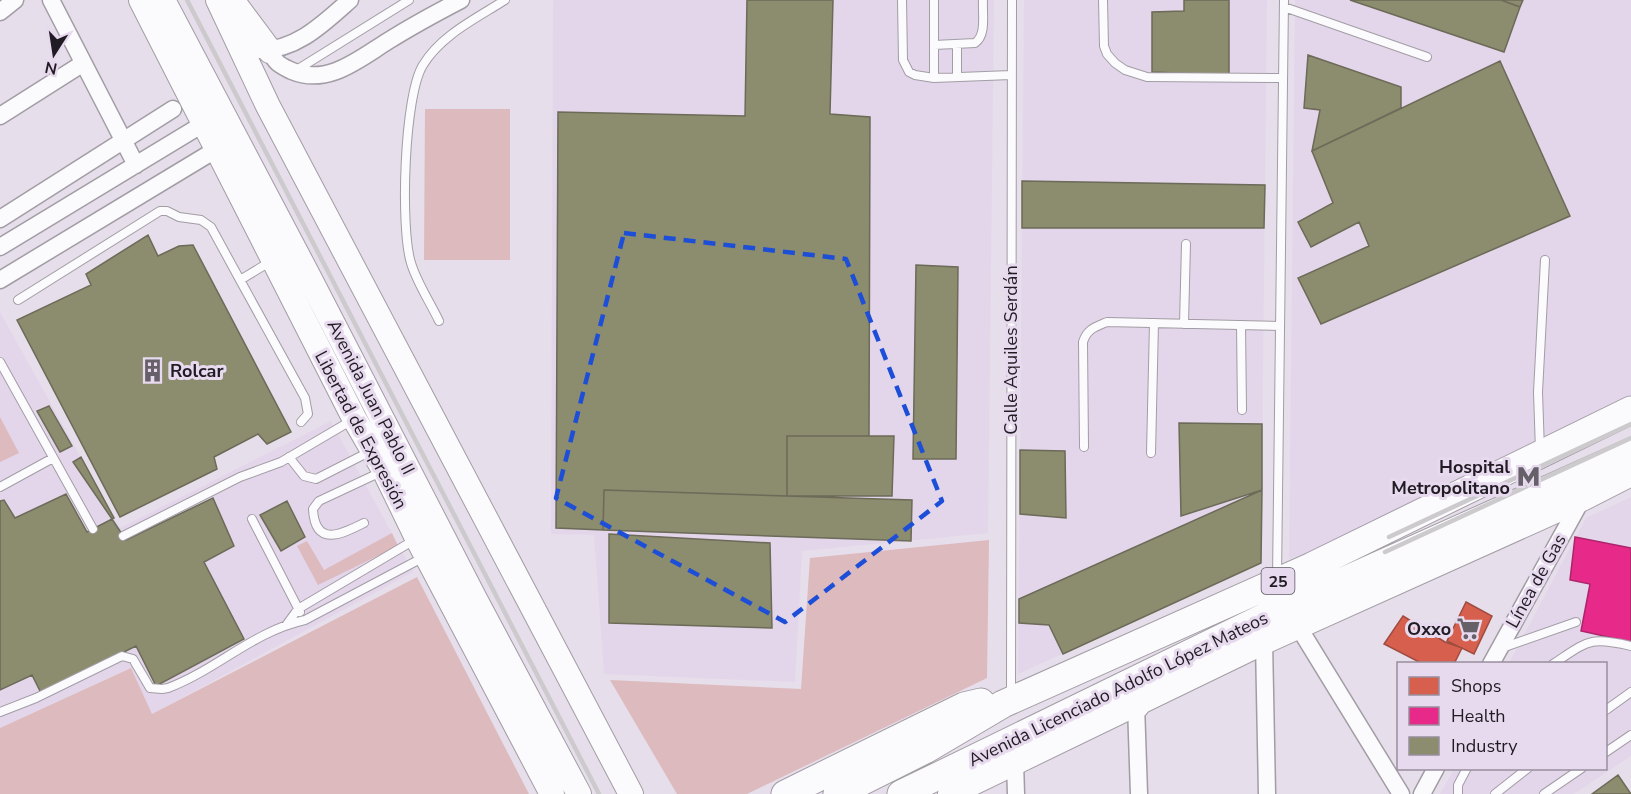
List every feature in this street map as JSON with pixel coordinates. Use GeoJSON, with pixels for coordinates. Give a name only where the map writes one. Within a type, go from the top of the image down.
{"type":"FeatureCollection","features":[{"type":"Feature","properties":{"kind":"main road","name":"Libertad de Expresión"},"geometry":{"type":"LineString","coordinates":[[141,0],[191,113],[217,149],[354,418],[399,498],[422,547],[552,794]]}},
{"type":"Feature","properties":{"kind":"main road","name":"Avenida Juan Pablo II"},"geometry":{"type":"LineString","coordinates":[[163,0],[579,794]]}},
{"type":"Feature","properties":{"kind":"main road"},"geometry":{"type":"LineString","coordinates":[[218,0],[273,117],[631,794]]}},
{"type":"Feature","properties":{"kind":"main road"},"geometry":{"type":"LineString","coordinates":[[232,0],[270,51]]}},
{"type":"Feature","properties":{"kind":"main road"},"geometry":{"type":"LineString","coordinates":[[176,25],[191,113]]}},
{"type":"Feature","properties":{"kind":"main road"},"geometry":{"type":"LineString","coordinates":[[309,277],[315,306],[355,402],[354,418]]}},
{"type":"Feature","properties":{"kind":"main road","name":"Avenida Licenciado Adolfo López Mateos"},"geometry":{"type":"LineString","coordinates":[[837,794],[925,750],[1007,702],[1277,581],[1631,410]]}},
{"type":"Feature","properties":{"kind":"main road","name":"Avenida Licenciado Adolfo López Mateos"},"geometry":{"type":"LineString","coordinates":[[901,794],[941,787],[1084,706],[1292,616],[1631,452]]}},
{"type":"Feature","properties":{"kind":"main road"},"geometry":{"type":"LineString","coordinates":[[941,787],[1015,762],[1136,705],[1263,642],[1292,616],[1582,499],[1631,474]]}},
{"type":"Feature","properties":{"kind":"main road"},"geometry":{"type":"LineString","coordinates":[[399,498],[475,599]]}},
{"type":"Feature","properties":{"kind":"main road"},"geometry":{"type":"LineString","coordinates":[[785,794],[964,706],[987,701],[1007,702]]}},
{"type":"Feature","properties":{"kind":"main road"},"geometry":{"type":"LineString","coordinates":[[1084,706],[1136,705]]}},
{"type":"Feature","properties":{"kind":"street"},"geometry":{"type":"LineString","coordinates":[[0,12],[15,0]]}},
{"type":"Feature","properties":{"kind":"street"},"geometry":{"type":"LineString","coordinates":[[51,0],[136,165]]}},
{"type":"Feature","properties":{"kind":"street"},"geometry":{"type":"LineString","coordinates":[[244,0],[277,63],[294,72],[316,77],[332,73],[351,64],[461,0]]}},
{"type":"Feature","properties":{"kind":"street"},"geometry":{"type":"LineString","coordinates":[[242,50],[270,51],[305,38],[350,0]]}},
{"type":"Feature","properties":{"kind":"street"},"geometry":{"type":"LineString","coordinates":[[0,116],[82,64]]}},
{"type":"Feature","properties":{"kind":"street"},"geometry":{"type":"LineString","coordinates":[[0,219],[123,140],[191,113]]}},
{"type":"Feature","properties":{"kind":"street"},"geometry":{"type":"LineString","coordinates":[[0,247],[136,165],[191,113]]}},
{"type":"Feature","properties":{"kind":"street"},"geometry":{"type":"LineString","coordinates":[[0,280],[217,149]]}},
{"type":"Feature","properties":{"kind":"street","name":"Línea de Gas"},"geometry":{"type":"LineString","coordinates":[[1495,656],[1582,499]]}},
{"type":"Feature","properties":{"kind":"street"},"geometry":{"type":"LineString","coordinates":[[1292,616],[1401,794]]}},
{"type":"Feature","properties":{"kind":"street"},"geometry":{"type":"LineString","coordinates":[[1263,642],[1267,794]]}},
{"type":"Feature","properties":{"kind":"street"},"geometry":{"type":"LineString","coordinates":[[1136,705],[1139,794]]}},
{"type":"Feature","properties":{"kind":"street"},"geometry":{"type":"LineString","coordinates":[[1015,762],[1016,794]]}},
{"type":"Feature","properties":{"kind":"street"},"geometry":{"type":"LineString","coordinates":[[1422,794],[1435,770]]}},
{"type":"Feature","properties":{"kind":"lane"},"geometry":{"type":"LineString","coordinates":[[294,72],[409,0]]}},
{"type":"Feature","properties":{"kind":"lane"},"geometry":{"type":"LineString","coordinates":[[439,321],[410,262],[405,215],[409,115],[415,80],[424,63],[447,37],[505,0]]}},
{"type":"Feature","properties":{"kind":"lane"},"geometry":{"type":"LineString","coordinates":[[902,0],[903,60],[905,66],[915,75],[934,78],[1011,75]]}},
{"type":"Feature","properties":{"kind":"lane"},"geometry":{"type":"LineString","coordinates":[[934,0],[934,78]]}},
{"type":"Feature","properties":{"kind":"lane"},"geometry":{"type":"LineString","coordinates":[[934,45],[957,45],[975,43],[980,40],[983,0]]}},
{"type":"Feature","properties":{"kind":"lane","name":"Calle Aquiles Serdán"},"geometry":{"type":"LineString","coordinates":[[1007,702],[1012,0]]}},
{"type":"Feature","properties":{"kind":"lane"},"geometry":{"type":"LineString","coordinates":[[1103,0],[1104,46],[1107,54],[1125,70],[1147,77],[1283,78]]}},
{"type":"Feature","properties":{"kind":"lane"},"geometry":{"type":"LineString","coordinates":[[1277,581],[1284,3],[1427,57]]}},
{"type":"Feature","properties":{"kind":"lane"},"geometry":{"type":"LineString","coordinates":[[957,45],[957,77]]}},
{"type":"Feature","properties":{"kind":"lane"},"geometry":{"type":"LineString","coordinates":[[18,300],[160,211],[167,211],[174,216],[201,220],[211,227],[305,398],[308,414],[301,422]]}},
{"type":"Feature","properties":{"kind":"lane"},"geometry":{"type":"LineString","coordinates":[[1184,324],[1186,244]]}},
{"type":"Feature","properties":{"kind":"lane"},"geometry":{"type":"LineString","coordinates":[[240,280],[273,260]]}},
{"type":"Feature","properties":{"kind":"lane"},"geometry":{"type":"LineString","coordinates":[[1540,454],[1538,392],[1545,260]]}},
{"type":"Feature","properties":{"kind":"lane"},"geometry":{"type":"LineString","coordinates":[[1084,447],[1083,342],[1086,333],[1094,327],[1107,322],[1280,326]]}},
{"type":"Feature","properties":{"kind":"lane"},"geometry":{"type":"LineString","coordinates":[[1151,453],[1154,323]]}},
{"type":"Feature","properties":{"kind":"lane"},"geometry":{"type":"LineString","coordinates":[[1241,325],[1242,410]]}},
{"type":"Feature","properties":{"kind":"lane"},"geometry":{"type":"LineString","coordinates":[[0,362],[93,529]]}},
{"type":"Feature","properties":{"kind":"lane"},"geometry":{"type":"LineString","coordinates":[[123,536],[240,477],[281,462],[354,418]]}},
{"type":"Feature","properties":{"kind":"lane"},"geometry":{"type":"LineString","coordinates":[[289,457],[304,476],[316,479],[378,460]]}},
{"type":"Feature","properties":{"kind":"lane"},"geometry":{"type":"LineString","coordinates":[[0,487],[53,458]]}},
{"type":"Feature","properties":{"kind":"lane"},"geometry":{"type":"LineString","coordinates":[[364,523],[339,535],[326,534],[316,523],[313,509],[319,501],[378,460]]}},
{"type":"Feature","properties":{"kind":"lane"},"geometry":{"type":"LineString","coordinates":[[252,519],[305,620]]}},
{"type":"Feature","properties":{"kind":"lane"},"geometry":{"type":"LineString","coordinates":[[287,624],[298,609],[422,547]]}},
{"type":"Feature","properties":{"kind":"lane"},"geometry":{"type":"LineString","coordinates":[[0,712],[36,698],[122,656],[133,659],[150,688],[162,690],[168,688],[287,624],[305,620],[422,547]]}},
{"type":"Feature","properties":{"kind":"lane"},"geometry":{"type":"LineString","coordinates":[[1495,656],[1576,622]]}},
{"type":"Feature","properties":{"kind":"lane"},"geometry":{"type":"LineString","coordinates":[[1555,662],[1582,645],[1595,640],[1631,646]]}},
{"type":"Feature","properties":{"kind":"lane"},"geometry":{"type":"LineString","coordinates":[[1607,709],[1631,692]]}},
{"type":"Feature","properties":{"kind":"lane"},"geometry":{"type":"LineString","coordinates":[[1607,751],[1631,735]]}},
{"type":"Feature","properties":{"kind":"lane"},"geometry":{"type":"LineString","coordinates":[[1458,794],[1458,785],[1467,770]]}},
{"type":"Feature","properties":{"kind":"lane"},"geometry":{"type":"LineString","coordinates":[[1495,794],[1525,770]]}},
{"type":"Feature","properties":{"kind":"lane"},"geometry":{"type":"LineString","coordinates":[[1544,794],[1579,770]]}},
{"type":"Feature","properties":{"kind":"highlighted area"},"geometry":{"type":"Polygon","coordinates":[[[624,233],[846,259],[942,501],[785,622],[556,498],[624,233]]]}},
{"type":"Feature","properties":{"kind":"shaded area"},"geometry":{"type":"Polygon","coordinates":[[[553,0],[994,0],[988,533],[802,551],[795,682],[604,674],[594,535],[551,534],[553,0]]]}},
{"type":"Feature","properties":{"kind":"shaded area"},"geometry":{"type":"Polygon","coordinates":[[[1024,0],[1267,0],[1261,563],[1018,674],[1024,0]]]}},
{"type":"Feature","properties":{"kind":"shaded area"},"geometry":{"type":"Polygon","coordinates":[[[1295,0],[1631,0],[1631,396],[1320,549],[1289,559],[1295,0]]]}},
{"type":"Feature","properties":{"kind":"shaded area"},"geometry":{"type":"Polygon","coordinates":[[[425,109],[510,109],[510,260],[424,260],[425,109]]]}},
{"type":"Feature","properties":{"kind":"shaded area"},"geometry":{"type":"Polygon","coordinates":[[[0,312],[120,528],[331,421],[413,572],[152,714],[130,668],[0,728],[0,312]]]}},
{"type":"Feature","properties":{"kind":"shaded area"},"geometry":{"type":"Polygon","coordinates":[[[0,417],[19,453],[0,462],[0,417]]]}},
{"type":"Feature","properties":{"kind":"shaded area"},"geometry":{"type":"Polygon","coordinates":[[[1631,497],[1631,756],[1574,794],[1440,794],[1453,770],[1607,770],[1607,662],[1510,662],[1586,518],[1631,497]]]}},
{"type":"Feature","properties":{"kind":"shaded area"},"geometry":{"type":"Polygon","coordinates":[[[392,533],[398,546],[318,585],[297,546],[307,541],[324,570],[392,533]]]}},
{"type":"Feature","properties":{"kind":"shaded area"},"geometry":{"type":"Polygon","coordinates":[[[989,540],[987,678],[747,794],[677,794],[610,680],[801,689],[810,558],[989,540]]]}},
{"type":"Feature","properties":{"kind":"shaded area"},"geometry":{"type":"Polygon","coordinates":[[[417,577],[529,794],[0,794],[0,728],[131,668],[152,714],[417,577]]]}},
{"type":"Feature","properties":{"kind":"building: Shops","name":"Oxxo"},"geometry":{"type":"Polygon","coordinates":[[[1466,602],[1492,616],[1474,654],[1447,641],[1466,602]]]}},
{"type":"Feature","properties":{"kind":"building: Shops"},"geometry":{"type":"Polygon","coordinates":[[[1403,616],[1445,642],[1462,648],[1455,662],[1419,662],[1384,644],[1403,616]]]}},
{"type":"Feature","properties":{"kind":"building: Health"},"geometry":{"type":"Polygon","coordinates":[[[1575,537],[1631,548],[1631,642],[1581,631],[1590,584],[1570,580],[1575,537]]]}},
{"type":"Feature","properties":{"kind":"building: Industry"},"geometry":{"type":"Polygon","coordinates":[[[747,0],[833,0],[830,114],[870,117],[869,436],[787,436],[787,496],[604,490],[603,530],[556,528],[558,112],[745,116],[747,0]]]}},
{"type":"Feature","properties":{"kind":"building: Industry"},"geometry":{"type":"Polygon","coordinates":[[[1184,0],[1229,0],[1229,75],[1152,72],[1152,12],[1184,11],[1184,0]]]}},
{"type":"Feature","properties":{"kind":"building: Industry"},"geometry":{"type":"Polygon","coordinates":[[[1350,0],[1501,0],[1520,7],[1504,52],[1350,0]]]}},
{"type":"Feature","properties":{"kind":"building: Industry"},"geometry":{"type":"Polygon","coordinates":[[[1501,0],[1523,0],[1520,7],[1501,0]]]}},
{"type":"Feature","properties":{"kind":"building: Industry"},"geometry":{"type":"Polygon","coordinates":[[[1308,55],[1401,87],[1401,108],[1312,151],[1320,110],[1304,108],[1308,55]]]}},
{"type":"Feature","properties":{"kind":"building: Industry"},"geometry":{"type":"Polygon","coordinates":[[[1500,61],[1570,216],[1321,324],[1298,278],[1369,246],[1359,222],[1311,247],[1298,222],[1333,203],[1312,151],[1500,61]]]}},
{"type":"Feature","properties":{"kind":"building: Industry"},"geometry":{"type":"Polygon","coordinates":[[[1022,181],[1265,185],[1264,228],[1022,228],[1022,181]]]}},
{"type":"Feature","properties":{"kind":"building: Industry","name":"Rolcar"},"geometry":{"type":"Polygon","coordinates":[[[148,235],[158,256],[179,246],[193,245],[291,432],[267,444],[258,434],[214,457],[217,469],[120,517],[17,320],[91,285],[86,274],[148,235]]]}},
{"type":"Feature","properties":{"kind":"building: Industry"},"geometry":{"type":"Polygon","coordinates":[[[916,265],[958,267],[956,459],[913,459],[916,265]]]}},
{"type":"Feature","properties":{"kind":"building: Industry"},"geometry":{"type":"Polygon","coordinates":[[[49,406],[72,446],[60,452],[37,411],[49,406]]]}},
{"type":"Feature","properties":{"kind":"building: Industry"},"geometry":{"type":"Polygon","coordinates":[[[1179,423],[1262,424],[1262,490],[1181,516],[1179,423]]]}},
{"type":"Feature","properties":{"kind":"building: Industry"},"geometry":{"type":"Polygon","coordinates":[[[787,436],[894,436],[892,496],[787,496],[787,436]]]}},
{"type":"Feature","properties":{"kind":"building: Industry"},"geometry":{"type":"Polygon","coordinates":[[[1020,450],[1065,451],[1066,518],[1020,514],[1020,450]]]}},
{"type":"Feature","properties":{"kind":"building: Industry"},"geometry":{"type":"Polygon","coordinates":[[[81,457],[114,518],[112,519],[73,462],[81,457]]]}},
{"type":"Feature","properties":{"kind":"building: Industry"},"geometry":{"type":"Polygon","coordinates":[[[604,490],[912,500],[911,541],[603,530],[604,490]]]}},
{"type":"Feature","properties":{"kind":"building: Industry"},"geometry":{"type":"Polygon","coordinates":[[[1262,490],[1261,563],[1063,654],[1049,625],[1019,623],[1019,599],[1262,490]]]}},
{"type":"Feature","properties":{"kind":"building: Industry"},"geometry":{"type":"Polygon","coordinates":[[[66,494],[87,532],[112,519],[126,540],[213,498],[234,546],[204,562],[244,639],[156,686],[136,646],[41,693],[32,675],[0,690],[0,501],[4,500],[15,518],[66,494]]]}},
{"type":"Feature","properties":{"kind":"building: Industry"},"geometry":{"type":"Polygon","coordinates":[[[287,501],[305,537],[281,551],[260,515],[287,501]]]}},
{"type":"Feature","properties":{"kind":"building: Industry"},"geometry":{"type":"Polygon","coordinates":[[[609,534],[770,543],[772,628],[609,623],[609,534]]]}},
{"type":"Feature","properties":{"kind":"building: Industry"},"geometry":{"type":"Polygon","coordinates":[[[1618,775],[1631,794],[1592,794],[1618,775]]]}},
{"type":"Feature","properties":{"kind":"railway"},"geometry":{"type":"LineString","coordinates":[[187,0],[599,794]]}},
{"type":"Feature","properties":{"kind":"railway"},"geometry":{"type":"LineString","coordinates":[[1389,537],[1631,424]]}},
{"type":"Feature","properties":{"kind":"railway"},"geometry":{"type":"LineString","coordinates":[[1385,552],[1631,438]]}},
{"type":"Feature","properties":{"kind":"place","name":"Rolcar"},"geometry":{"type":"Point","coordinates":[152,371]}},
{"type":"Feature","properties":{"kind":"place","name":"Hospital Metropolitano"},"geometry":{"type":"Point","coordinates":[1528,477]}},
{"type":"Feature","properties":{"kind":"place","name":"Oxxo"},"geometry":{"type":"Point","coordinates":[1469,629]}}]}
